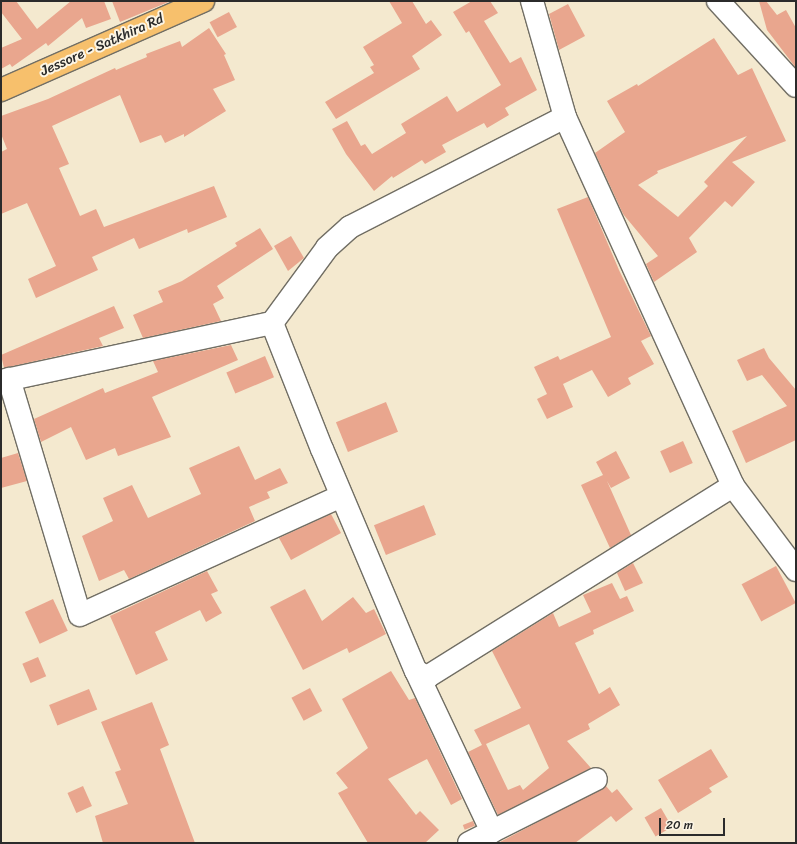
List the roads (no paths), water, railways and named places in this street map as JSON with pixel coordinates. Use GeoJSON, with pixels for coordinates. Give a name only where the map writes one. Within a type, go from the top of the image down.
{"type":"FeatureCollection","features":[{"type":"Feature","properties":{"kind":"main road","name":"Jessore - Satkhira Rd"},"geometry":{"type":"LineString","coordinates":[[1,90],[203,1]]}},
{"type":"Feature","properties":{"kind":"street"},"geometry":{"type":"LineString","coordinates":[[532,1],[565,117],[733,486],[796,570]]}},
{"type":"Feature","properties":{"kind":"street"},"geometry":{"type":"LineString","coordinates":[[718,1],[796,86]]}},
{"type":"Feature","properties":{"kind":"street"},"geometry":{"type":"LineString","coordinates":[[341,496],[80,615],[5,380],[272,323],[327,248],[350,227],[565,117]]}},
{"type":"Feature","properties":{"kind":"street"},"geometry":{"type":"LineString","coordinates":[[272,323],[341,496],[416,671],[492,832]]}},
{"type":"Feature","properties":{"kind":"street"},"geometry":{"type":"LineString","coordinates":[[416,671],[427,676],[733,486]]}},
{"type":"Feature","properties":{"kind":"street"},"geometry":{"type":"LineString","coordinates":[[468,843],[596,779]]}}]}
